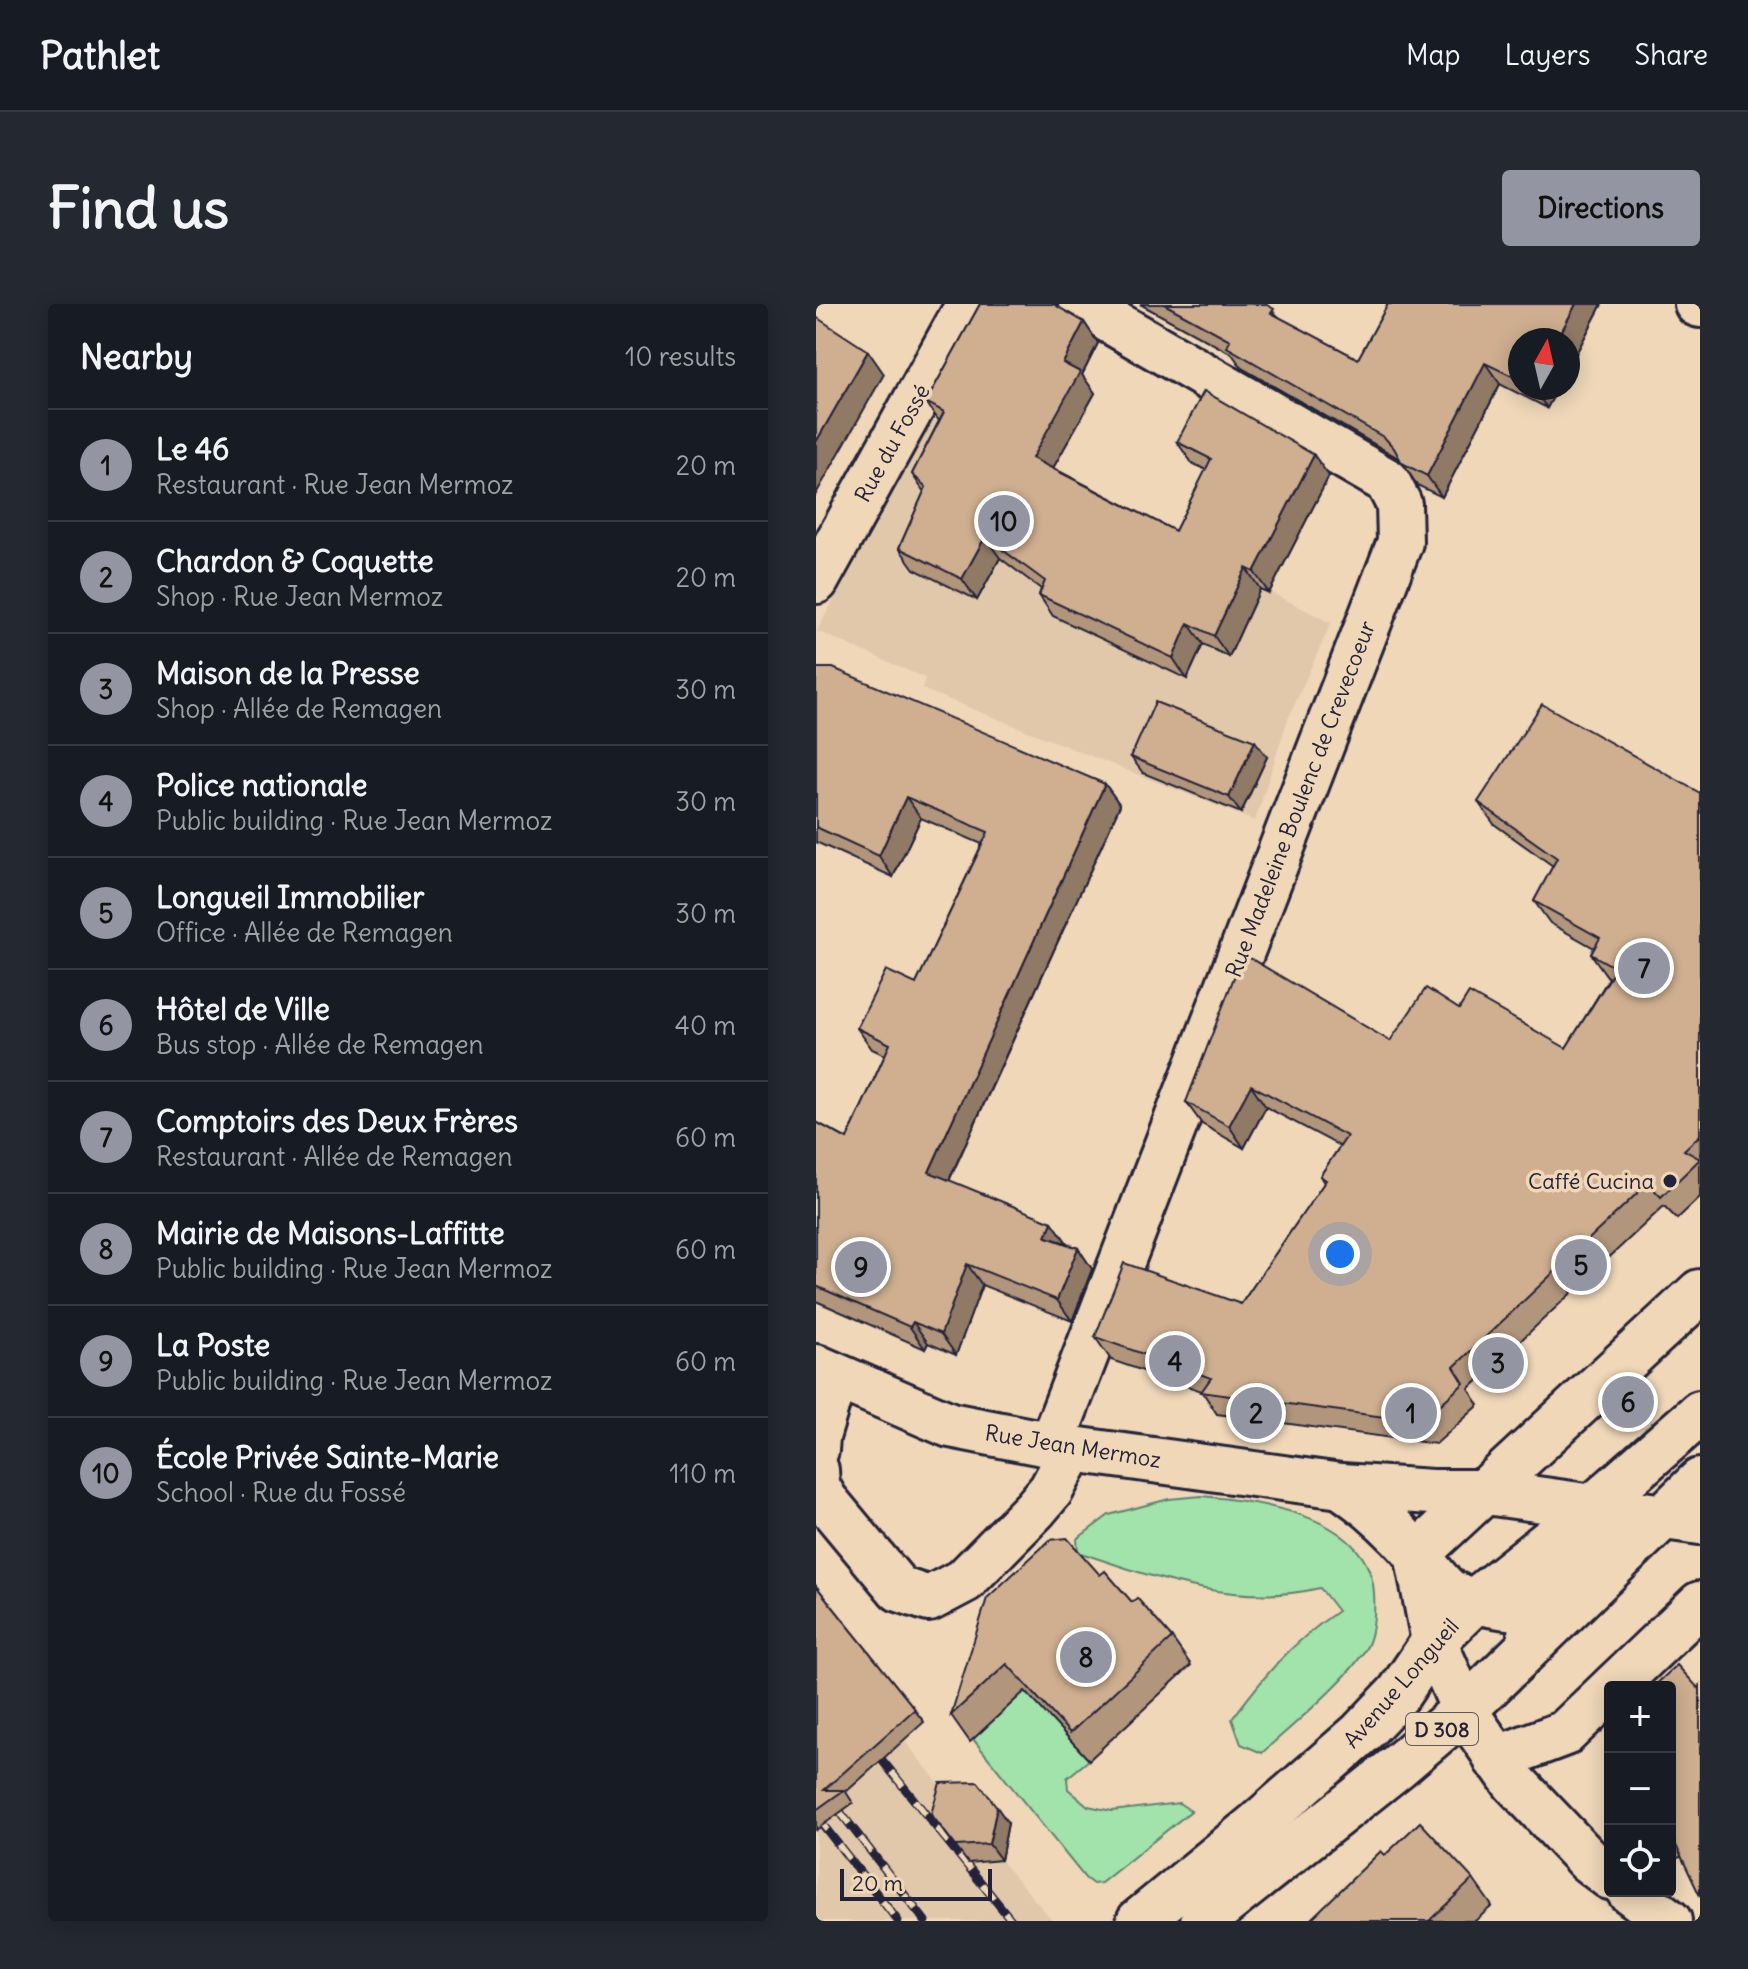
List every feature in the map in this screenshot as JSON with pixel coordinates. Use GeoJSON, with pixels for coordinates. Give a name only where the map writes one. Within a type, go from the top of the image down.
{"type":"FeatureCollection","features":[{"type":"Feature","properties":{"kind":"street","name":"Rue du Fossé"},"geometry":{"type":"LineString","coordinates":[[816,581],[969,304]]}},
{"type":"Feature","properties":{"kind":"street","name":"Rue Madeleine Boulenc de Crevecoeur"},"geometry":{"type":"LineString","coordinates":[[816,1470],[817,1486],[825,1500],[899,1589],[929,1599],[965,1580],[1051,1490],[1062,1447],[1400,542],[1399,504],[1387,481],[1081,304]]}},
{"type":"Feature","properties":{"kind":"street"},"geometry":{"type":"LineString","coordinates":[[1604,1872],[1585,1857],[1514,1782],[1464,1710],[1434,1641],[1417,1554],[1700,1292]]}},
{"type":"Feature","properties":{"kind":"street","name":"Rue Jean Mermoz"},"geometry":{"type":"LineString","coordinates":[[826,1371],[950,1425],[1062,1447],[1341,1486],[1486,1492],[1682,1519]]}},
{"type":"Feature","properties":{"kind":"street"},"geometry":{"type":"LineString","coordinates":[[816,1450],[826,1371]]}},
{"type":"Feature","properties":{"kind":"street","name":"Avenue Longueil"},"geometry":{"type":"LineString","coordinates":[[1139,1921],[1361,1733],[1399,1693],[1434,1641],[1476,1600],[1594,1506],[1700,1413]]}},
{"type":"Feature","properties":{"kind":"street","name":"D 308"},"geometry":{"type":"LineString","coordinates":[[1203,1921],[1464,1710],[1542,1623],[1682,1519],[1700,1481]]}},
{"type":"Feature","properties":{"kind":"street","name":"Rue Jean Mermoz"},"geometry":{"type":"LineString","coordinates":[[1341,1486],[1368,1504],[1448,1590],[1542,1623]]}},
{"type":"Feature","properties":{"kind":"street"},"geometry":{"type":"LineString","coordinates":[[1542,1623],[1541,1585],[1590,1539],[1598,1527],[1594,1506]]}},
{"type":"Feature","properties":{"kind":"street"},"geometry":{"type":"LineString","coordinates":[[1620,1681],[1700,1604]]}},
{"type":"Feature","properties":{"kind":"street"},"geometry":{"type":"LineString","coordinates":[[1496,1759],[1565,1733],[1604,1696]]}},
{"type":"Feature","properties":{"kind":"street"},"geometry":{"type":"LineString","coordinates":[[1637,1897],[1669,1921]]}},
{"type":"Feature","properties":{"kind":"shaded area"},"geometry":{"type":"Polygon","coordinates":[[[931,419],[1331,623],[1288,719],[1255,821],[922,689],[925,678],[817,631],[931,419]]]}},
{"type":"Feature","properties":{"kind":"shaded area"},"geometry":{"type":"Polygon","coordinates":[[[816,1630],[952,1800],[990,1798],[1008,1823],[1001,1861],[1053,1921],[816,1921],[816,1630]]]}},
{"type":"Feature","properties":{"kind":"green space"},"geometry":{"type":"Polygon","coordinates":[[[1202,1496],[1254,1503],[1309,1518],[1333,1530],[1354,1546],[1368,1567],[1374,1593],[1374,1612],[1369,1642],[1362,1655],[1321,1700],[1262,1753],[1241,1744],[1232,1719],[1280,1660],[1338,1611],[1320,1588],[1258,1595],[1228,1593],[1168,1581],[1078,1552],[1077,1539],[1109,1515],[1169,1499],[1202,1496]]]}},
{"type":"Feature","properties":{"kind":"green space"},"geometry":{"type":"Polygon","coordinates":[[[1028,1688],[1089,1760],[1067,1778],[1068,1789],[1088,1806],[1112,1811],[1179,1803],[1191,1811],[1101,1883],[1093,1884],[1085,1878],[973,1739],[1028,1688]]]}},
{"type":"Feature","properties":{"kind":"building"},"geometry":{"type":"Polygon","coordinates":[[[980,304],[1053,304],[1084,322],[1063,363],[1080,372],[1032,458],[1175,531],[1211,459],[1177,442],[1204,391],[1314,455],[1254,572],[1246,568],[1214,636],[1188,623],[1173,658],[1039,595],[1045,581],[985,537],[962,579],[899,548],[926,487],[912,474],[944,412],[926,402],[980,304]]]}},
{"type":"Feature","properties":{"kind":"building"},"geometry":{"type":"Polygon","coordinates":[[[1164,304],[1265,304],[1274,309],[1271,313],[1358,359],[1388,304],[1576,304],[1563,328],[1508,328],[1508,374],[1485,363],[1427,476],[1402,463],[1385,438],[1227,347],[1230,340],[1164,304]]]}},
{"type":"Feature","properties":{"kind":"building"},"geometry":{"type":"Polygon","coordinates":[[[816,317],[868,351],[816,442],[816,317]]]}},
{"type":"Feature","properties":{"kind":"building"},"geometry":{"type":"Polygon","coordinates":[[[816,668],[833,668],[1105,784],[929,1172],[1052,1222],[1046,1237],[1078,1248],[1057,1300],[967,1264],[941,1334],[913,1322],[910,1327],[816,1286],[816,1122],[847,1139],[890,1044],[857,1028],[886,970],[916,984],[988,832],[906,797],[879,856],[816,827],[816,668]]]}},
{"type":"Feature","properties":{"kind":"building"},"geometry":{"type":"Polygon","coordinates":[[[1155,702],[1255,741],[1229,797],[1131,757],[1155,702]]]}},
{"type":"Feature","properties":{"kind":"building"},"geometry":{"type":"Polygon","coordinates":[[[1542,704],[1700,793],[1700,1135],[1684,1150],[1700,1159],[1661,1197],[1648,1183],[1454,1367],[1464,1383],[1421,1422],[1201,1392],[1211,1378],[1095,1337],[1124,1263],[1241,1304],[1326,1180],[1320,1176],[1347,1136],[1251,1085],[1229,1126],[1186,1102],[1243,954],[1390,1041],[1426,988],[1459,1009],[1469,993],[1566,1048],[1616,968],[1591,954],[1600,938],[1534,901],[1557,858],[1478,802],[1542,704]]]}},
{"type":"Feature","properties":{"kind":"building"},"geometry":{"type":"Polygon","coordinates":[[[1067,1538],[1100,1575],[1105,1571],[1132,1602],[1137,1598],[1172,1638],[1070,1733],[1007,1664],[951,1715],[987,1598],[1050,1540],[1067,1538]]]}},
{"type":"Feature","properties":{"kind":"building"},"geometry":{"type":"Polygon","coordinates":[[[816,1586],[915,1709],[824,1790],[844,1790],[816,1810],[816,1586]]]}},
{"type":"Feature","properties":{"kind":"building"},"geometry":{"type":"Polygon","coordinates":[[[1677,1665],[1698,1688],[1700,1685],[1700,1896],[1676,1845],[1676,1681],[1660,1681],[1677,1665]]]}},
{"type":"Feature","properties":{"kind":"building"},"geometry":{"type":"Polygon","coordinates":[[[978,1782],[997,1807],[989,1844],[956,1846],[931,1814],[940,1783],[978,1782]]]}},
{"type":"Feature","properties":{"kind":"building"},"geometry":{"type":"Polygon","coordinates":[[[1420,1822],[1473,1879],[1429,1921],[1309,1921],[1381,1851],[1385,1855],[1420,1822]]]}},
{"type":"Feature","properties":{"kind":"railway"},"geometry":{"type":"LineString","coordinates":[[869,1744],[1012,1921]]}},
{"type":"Feature","properties":{"kind":"railway"},"geometry":{"type":"LineString","coordinates":[[816,1781],[925,1921]]}},
{"type":"Feature","properties":{"kind":"railway"},"geometry":{"type":"LineString","coordinates":[[816,1816],[898,1921]]}},
{"type":"Feature","properties":{"kind":"place","name":"École Privée Sainte-Marie"},"geometry":{"type":"Point","coordinates":[1004,521]}},
{"type":"Feature","properties":{"kind":"place","name":"Comptoirs des Deux Frères"},"geometry":{"type":"Point","coordinates":[1644,968]}},
{"type":"Feature","properties":{"kind":"place","name":"Caffé Cucina"},"geometry":{"type":"Point","coordinates":[1670,1181]}},
{"type":"Feature","properties":{"kind":"place","name":"Longueil Immobilier"},"geometry":{"type":"Point","coordinates":[1581,1265]}},
{"type":"Feature","properties":{"kind":"place","name":"La Poste"},"geometry":{"type":"Point","coordinates":[861,1267]}},
{"type":"Feature","properties":{"kind":"place","name":"Police nationale"},"geometry":{"type":"Point","coordinates":[1175,1361]}},
{"type":"Feature","properties":{"kind":"place","name":"Maison de la Presse"},"geometry":{"type":"Point","coordinates":[1498,1363]}},
{"type":"Feature","properties":{"kind":"place","name":"Hôtel de Ville"},"geometry":{"type":"Point","coordinates":[1628,1402]}},
{"type":"Feature","properties":{"kind":"place","name":"Chardon & Coquette"},"geometry":{"type":"Point","coordinates":[1256,1413]}},
{"type":"Feature","properties":{"kind":"place","name":"Le 46"},"geometry":{"type":"Point","coordinates":[1411,1413]}},
{"type":"Feature","properties":{"kind":"place","name":"Mairie de Maisons-Laffitte"},"geometry":{"type":"Point","coordinates":[1086,1657]}}]}
